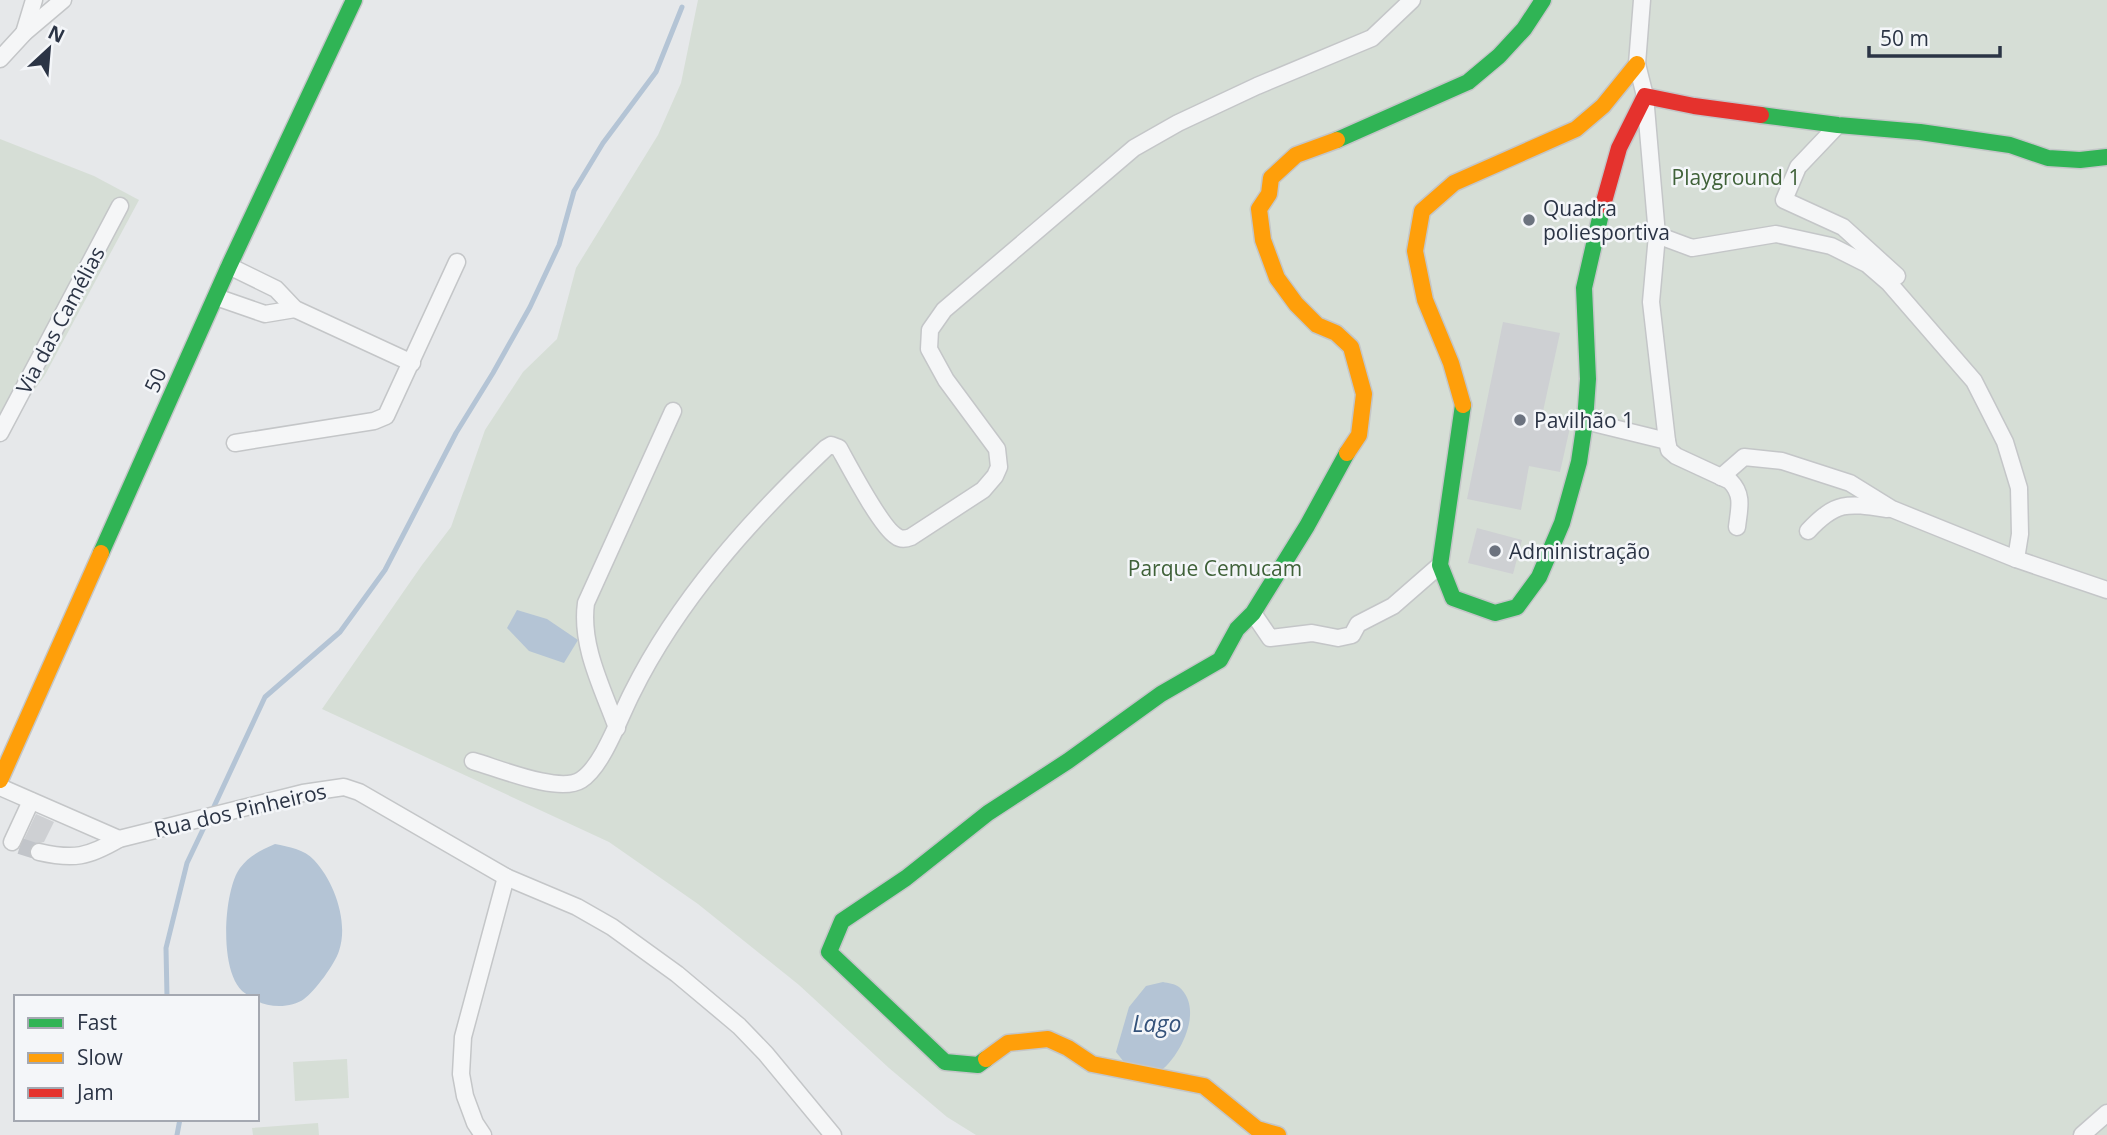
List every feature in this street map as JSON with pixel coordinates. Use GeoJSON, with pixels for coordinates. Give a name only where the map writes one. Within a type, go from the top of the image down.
{"type":"FeatureCollection","features":[{"type":"Feature","properties":{"kind":"street"},"geometry":{"type":"LineString","coordinates":[[24,33],[34,0]]}},
{"type":"Feature","properties":{"kind":"street"},"geometry":{"type":"LineString","coordinates":[[0,59],[24,33],[63,0]]}},
{"type":"Feature","properties":{"kind":"street","name":"50"},"geometry":{"type":"LineString","coordinates":[[0,780],[229,266],[354,0]]}},
{"type":"Feature","properties":{"kind":"street"},"geometry":{"type":"LineString","coordinates":[[473,761],[547,782],[569,784],[582,780],[593,768],[617,728],[632,693],[668,630],[694,592],[783,488],[831,445],[838,448],[883,521],[894,536],[900,538],[911,537],[983,490],[999,467],[997,449],[946,380],[929,349],[930,330],[944,310],[1134,148],[1178,122],[1373,38],[1412,0]]}},
{"type":"Feature","properties":{"kind":"street"},"geometry":{"type":"LineString","coordinates":[[1278,1135],[1258,1129],[1204,1087],[1092,1064],[1048,1039],[1009,1043],[978,1065],[945,1062],[829,952],[842,921],[906,878],[988,813],[1068,761],[1161,694],[1220,660],[1237,629],[1253,612],[1307,526],[1348,450],[1359,435],[1364,394],[1352,347],[1336,332],[1317,325],[1296,304],[1277,278],[1263,240],[1259,209],[1269,194],[1271,178],[1296,155],[1361,131],[1468,82],[1499,57],[1543,0]]}},
{"type":"Feature","properties":{"kind":"street"},"geometry":{"type":"LineString","coordinates":[[1642,0],[1637,64],[1645,96],[1657,236],[1651,302],[1667,441],[1669,450],[1676,456],[1730,481],[1741,496],[1737,527]]}},
{"type":"Feature","properties":{"kind":"street"},"geometry":{"type":"LineString","coordinates":[[1637,64],[1603,106],[1576,129],[1454,183],[1422,211],[1415,251],[1424,300],[1451,363],[1463,404],[1440,565],[1453,598],[1495,613],[1517,607],[1539,577],[1562,523],[1579,462],[1585,421],[1588,379],[1584,288],[1619,148],[1645,96]]}},
{"type":"Feature","properties":{"kind":"street"},"geometry":{"type":"LineString","coordinates":[[1645,96],[1694,106],[2010,145],[2048,158],[2107,158]]}},
{"type":"Feature","properties":{"kind":"street"},"geometry":{"type":"LineString","coordinates":[[1838,125],[1798,167],[1784,200],[1843,227],[1897,276],[1979,371],[2013,438],[2020,534],[2015,559]]}},
{"type":"Feature","properties":{"kind":"street","name":"Via das Camélias"},"geometry":{"type":"LineString","coordinates":[[0,433],[120,206]]}},
{"type":"Feature","properties":{"kind":"street"},"geometry":{"type":"LineString","coordinates":[[1657,236],[1692,248],[1776,234],[1831,246],[1867,264],[1889,283],[1974,381],[2005,442],[2018,488]]}},
{"type":"Feature","properties":{"kind":"street"},"geometry":{"type":"LineString","coordinates":[[235,443],[382,419],[393,404],[457,262]]}},
{"type":"Feature","properties":{"kind":"street"},"geometry":{"type":"LineString","coordinates":[[229,266],[276,289],[295,309],[412,363]]}},
{"type":"Feature","properties":{"kind":"street"},"geometry":{"type":"LineString","coordinates":[[216,297],[265,314],[295,309]]}},
{"type":"Feature","properties":{"kind":"street"},"geometry":{"type":"LineString","coordinates":[[617,728],[591,656],[584,621],[586,603],[673,411]]}},
{"type":"Feature","properties":{"kind":"street"},"geometry":{"type":"LineString","coordinates":[[1585,421],[1667,441]]}},
{"type":"Feature","properties":{"kind":"street"},"geometry":{"type":"LineString","coordinates":[[1721,477],[1744,457],[1782,461],[1850,483],[1892,509],[2015,559],[2107,590]]}},
{"type":"Feature","properties":{"kind":"street"},"geometry":{"type":"LineString","coordinates":[[1808,531],[1824,514],[1852,504],[1892,509]]}},
{"type":"Feature","properties":{"kind":"street"},"geometry":{"type":"LineString","coordinates":[[1253,612],[1270,638],[1312,633],[1338,638],[1352,635],[1358,624],[1393,606],[1440,565]]}},
{"type":"Feature","properties":{"kind":"street"},"geometry":{"type":"LineString","coordinates":[[0,787],[119,839]]}},
{"type":"Feature","properties":{"kind":"street","name":"Rua dos Pinheiros"},"geometry":{"type":"LineString","coordinates":[[38,852],[73,858],[94,852],[119,839],[303,793],[344,787],[359,792],[506,877],[577,907],[612,927],[677,974],[739,1026],[766,1054],[833,1135]]}},
{"type":"Feature","properties":{"kind":"street"},"geometry":{"type":"LineString","coordinates":[[11,841],[31,801]]}},
{"type":"Feature","properties":{"kind":"street"},"geometry":{"type":"LineString","coordinates":[[483,1135],[475,1123],[465,1096],[461,1074],[463,1037],[506,877]]}},
{"type":"Feature","properties":{"kind":"street"},"geometry":{"type":"LineString","coordinates":[[2082,1135],[2107,1113]]}},
{"type":"Feature","properties":{"kind":"green space","name":"Parque Cemucam"},"geometry":{"type":"Polygon","coordinates":[[[698,0],[2107,0],[2107,1135],[976,1135],[947,1117],[799,985],[698,904],[609,842],[322,709],[451,527],[485,430],[523,372],[557,339],[576,268],[658,135],[681,83],[698,0]]]}},
{"type":"Feature","properties":{"kind":"green space"},"geometry":{"type":"Polygon","coordinates":[[[0,139],[94,176],[139,200],[45,375],[0,438],[0,139]]]}},
{"type":"Feature","properties":{"kind":"green space"},"geometry":{"type":"Polygon","coordinates":[[[347,1059],[349,1098],[295,1101],[293,1062],[347,1059]]]}},
{"type":"Feature","properties":{"kind":"green space"},"geometry":{"type":"Polygon","coordinates":[[[318,1123],[319,1135],[253,1135],[252,1128],[318,1123]]]}},
{"type":"Feature","properties":{"kind":"water"},"geometry":{"type":"Polygon","coordinates":[[[517,610],[547,619],[578,640],[564,663],[529,651],[507,628],[517,610]]]}},
{"type":"Feature","properties":{"kind":"water"},"geometry":{"type":"Polygon","coordinates":[[[275,844],[306,853],[328,879],[341,915],[342,940],[337,956],[319,984],[293,1004],[268,1005],[259,1002],[259,995],[244,992],[235,980],[229,962],[227,919],[234,880],[247,860],[275,844]]]}},
{"type":"Feature","properties":{"kind":"water","name":"Lago"},"geometry":{"type":"Polygon","coordinates":[[[1163,982],[1179,987],[1186,996],[1190,1020],[1186,1033],[1174,1056],[1158,1073],[1128,1067],[1116,1052],[1129,1007],[1146,986],[1163,982]]]}},
{"type":"Feature","properties":{"kind":"building","name":"Pavilhão 1"},"geometry":{"type":"Polygon","coordinates":[[[1503,322],[1560,333],[1542,416],[1571,423],[1560,472],[1529,466],[1521,510],[1467,499],[1503,322]]]}},
{"type":"Feature","properties":{"kind":"building","name":"Administração"},"geometry":{"type":"Polygon","coordinates":[[[1477,528],[1522,540],[1513,574],[1468,563],[1477,528]]]}},
{"type":"Feature","properties":{"kind":"building"},"geometry":{"type":"Polygon","coordinates":[[[36,814],[54,822],[44,842],[32,845],[29,855],[19,850],[36,814]]]}},
{"type":"Feature","properties":{"kind":"waterway"},"geometry":{"type":"LineString","coordinates":[[211,813],[265,697],[340,632],[385,570],[456,433],[530,307],[559,245],[574,191],[603,143],[656,72],[682,7]]}},
{"type":"Feature","properties":{"kind":"waterway"},"geometry":{"type":"LineString","coordinates":[[167,995],[166,948],[187,863],[207,821]]}},
{"type":"Feature","properties":{"kind":"waterway"},"geometry":{"type":"LineString","coordinates":[[177,1135],[180,1121]]}},
{"type":"Feature","properties":{"kind":"tunnel"},"geometry":{"type":"LineString","coordinates":[[20,846],[39,852]]}},
{"type":"Feature","properties":{"kind":"traffic: fast"},"geometry":{"type":"LineString","coordinates":[[101,553],[229,266],[354,0]]}},
{"type":"Feature","properties":{"kind":"traffic: fast"},"geometry":{"type":"LineString","coordinates":[[1337,140],[1468,82],[1499,56],[1524,29],[1543,0]]}},
{"type":"Feature","properties":{"kind":"traffic: fast"},"geometry":{"type":"LineString","coordinates":[[1761,115],[1920,132],[2010,145],[2048,158],[2080,160],[2107,157]]}},
{"type":"Feature","properties":{"kind":"traffic: fast"},"geometry":{"type":"LineString","coordinates":[[1463,405],[1440,565],[1453,598],[1495,613],[1517,607],[1539,577],[1562,523],[1579,462],[1588,379],[1584,288],[1603,205]]}},
{"type":"Feature","properties":{"kind":"traffic: fast"},"geometry":{"type":"LineString","coordinates":[[986,1059],[978,1065],[945,1062],[829,952],[842,921],[906,878],[988,813],[1068,761],[1161,694],[1220,660],[1237,629],[1253,613],[1307,526],[1347,453]]}},
{"type":"Feature","properties":{"kind":"traffic: slow"},"geometry":{"type":"LineString","coordinates":[[1463,405],[1451,363],[1425,300],[1415,251],[1422,211],[1454,183],[1576,129],[1603,106],[1637,64]]}},
{"type":"Feature","properties":{"kind":"traffic: slow"},"geometry":{"type":"LineString","coordinates":[[1337,140],[1296,155],[1271,178],[1269,194],[1259,209],[1263,240],[1277,278],[1296,304],[1317,325],[1336,333],[1351,347],[1364,394],[1359,435],[1347,453]]}},
{"type":"Feature","properties":{"kind":"traffic: slow"},"geometry":{"type":"LineString","coordinates":[[0,780],[101,553]]}},
{"type":"Feature","properties":{"kind":"traffic: slow"},"geometry":{"type":"LineString","coordinates":[[986,1059],[1008,1043],[1048,1039],[1092,1064],[1204,1086],[1257,1129],[1278,1135]]}},
{"type":"Feature","properties":{"kind":"traffic: jam"},"geometry":{"type":"LineString","coordinates":[[1603,205],[1619,148],[1645,96],[1761,115]]}},
{"type":"Feature","properties":{"kind":"place","name":"Quadra poliesportiva"},"geometry":{"type":"Point","coordinates":[1529,220]}},
{"type":"Feature","properties":{"kind":"place","name":"Pavilhão 1"},"geometry":{"type":"Point","coordinates":[1520,420]}},
{"type":"Feature","properties":{"kind":"place","name":"Administração"},"geometry":{"type":"Point","coordinates":[1495,551]}},
{"type":"Feature","properties":{"kind":"park label","name":"Playground 1"},"geometry":{"type":"Point","coordinates":[1736,177]}}]}
